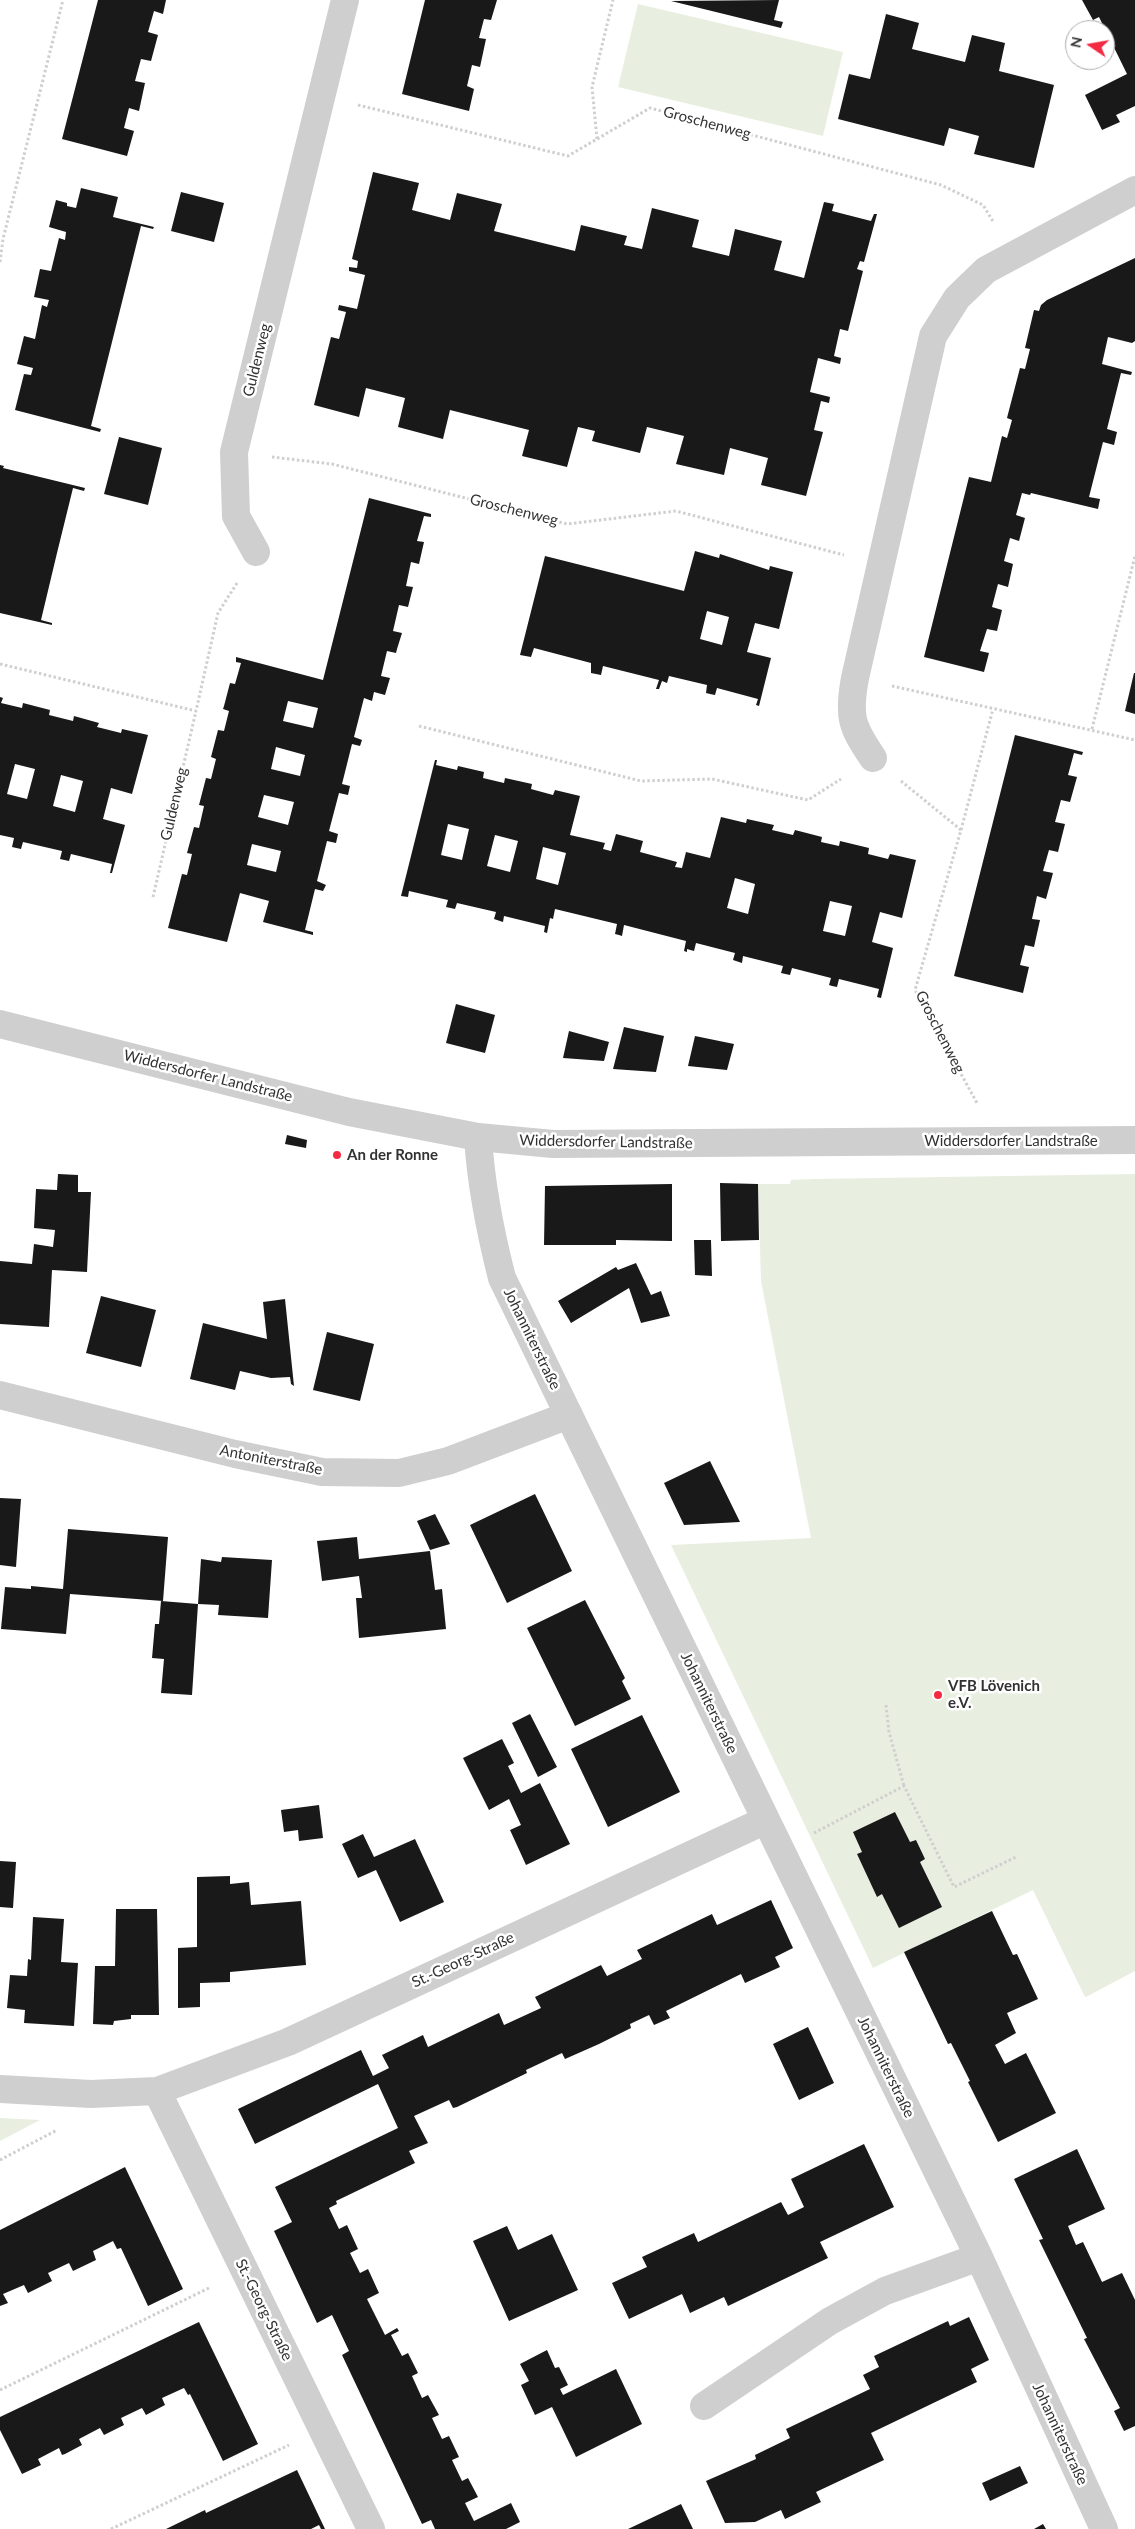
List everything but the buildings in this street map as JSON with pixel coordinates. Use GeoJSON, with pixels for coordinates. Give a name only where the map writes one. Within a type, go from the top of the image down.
{"type":"FeatureCollection","features":[{"type":"Feature","properties":{"kind":"street","name":"Guldenweg"},"geometry":{"type":"LineString","coordinates":[[256,552],[236,516],[234,452],[345,0]]}},
{"type":"Feature","properties":{"kind":"street"},"geometry":{"type":"LineString","coordinates":[[873,758],[856,733],[850,706],[933,336],[957,298],[986,270],[1135,190]]}},
{"type":"Feature","properties":{"kind":"street","name":"Widdersdorfer Landstraße"},"geometry":{"type":"LineString","coordinates":[[0,1024],[349,1112],[478,1137],[553,1144],[1135,1140]]}},
{"type":"Feature","properties":{"kind":"street","name":"Johanniterstraße"},"geometry":{"type":"LineString","coordinates":[[478,1137],[488,1221],[502,1278],[979,2257],[1104,2529]]}},
{"type":"Feature","properties":{"kind":"street","name":"Antoniterstraße"},"geometry":{"type":"LineString","coordinates":[[0,1394],[235,1454],[322,1472],[399,1473],[448,1461],[570,1415]]}},
{"type":"Feature","properties":{"kind":"street","name":"St.-Georg-Straße"},"geometry":{"type":"LineString","coordinates":[[0,2089],[91,2094],[157,2091],[288,2042],[766,1820]]}},
{"type":"Feature","properties":{"kind":"street","name":"St.-Georg-Straße"},"geometry":{"type":"LineString","coordinates":[[157,2091],[371,2529]]}},
{"type":"Feature","properties":{"kind":"street"},"geometry":{"type":"LineString","coordinates":[[704,2406],[830,2322],[885,2291],[979,2257]]}},
{"type":"Feature","properties":{"kind":"path"},"geometry":{"type":"LineString","coordinates":[[0,262],[3,239],[63,0]]}},
{"type":"Feature","properties":{"kind":"path"},"geometry":{"type":"LineString","coordinates":[[598,139],[592,87],[613,0]]}},
{"type":"Feature","properties":{"kind":"path","name":"Groschenweg"},"geometry":{"type":"LineString","coordinates":[[321,96],[568,156],[650,108],[942,184],[983,205],[1013,255]]}},
{"type":"Feature","properties":{"kind":"path","name":"Groschenweg"},"geometry":{"type":"LineString","coordinates":[[234,452],[332,464],[567,524],[676,511],[881,565]]}},
{"type":"Feature","properties":{"kind":"path","name":"Guldenweg"},"geometry":{"type":"LineString","coordinates":[[152,897],[218,613],[256,552]]}},
{"type":"Feature","properties":{"kind":"path"},"geometry":{"type":"LineString","coordinates":[[1092,729],[1135,556]]}},
{"type":"Feature","properties":{"kind":"path"},"geometry":{"type":"LineString","coordinates":[[0,664],[196,710]]}},
{"type":"Feature","properties":{"kind":"path"},"geometry":{"type":"LineString","coordinates":[[855,678],[1135,740]]}},
{"type":"Feature","properties":{"kind":"path","name":"Groschenweg"},"geometry":{"type":"LineString","coordinates":[[993,709],[961,830],[915,990],[998,1141]]}},
{"type":"Feature","properties":{"kind":"path"},"geometry":{"type":"LineString","coordinates":[[419,726],[641,781],[712,778],[808,800],[873,758],[961,830]]}},
{"type":"Feature","properties":{"kind":"path"},"geometry":{"type":"LineString","coordinates":[[886,1704],[889,1732],[904,1786],[954,1887],[1016,1857]]}},
{"type":"Feature","properties":{"kind":"path"},"geometry":{"type":"LineString","coordinates":[[780,1850],[904,1786]]}},
{"type":"Feature","properties":{"kind":"path"},"geometry":{"type":"LineString","coordinates":[[0,2390],[244,2270]]}},
{"type":"Feature","properties":{"kind":"path"},"geometry":{"type":"LineString","coordinates":[[111,2529],[322,2429]]}},
{"type":"Feature","properties":{"kind":"green space"},"geometry":{"type":"Polygon","coordinates":[[[638,4],[843,52],[823,136],[618,87],[638,4]]]}},
{"type":"Feature","properties":{"kind":"green space","name":"VFB Lövenich e.V."},"geometry":{"type":"Polygon","coordinates":[[[1135,1174],[1135,1971],[1086,1997],[1033,1890],[873,1968],[671,1545],[811,1538],[761,1281],[758,1184],[790,1184],[791,1180],[815,1179],[1135,1174]]]}},
{"type":"Feature","properties":{"kind":"green space"},"geometry":{"type":"Polygon","coordinates":[[[0,2118],[40,2120],[0,2141],[0,2118]]]}},
{"type":"Feature","properties":{"kind":"place","name":"An der Ronne"},"geometry":{"type":"Point","coordinates":[337,1155]}},
{"type":"Feature","properties":{"kind":"place","name":"VFB Lövenich e.V."},"geometry":{"type":"Point","coordinates":[938,1695]}}]}
